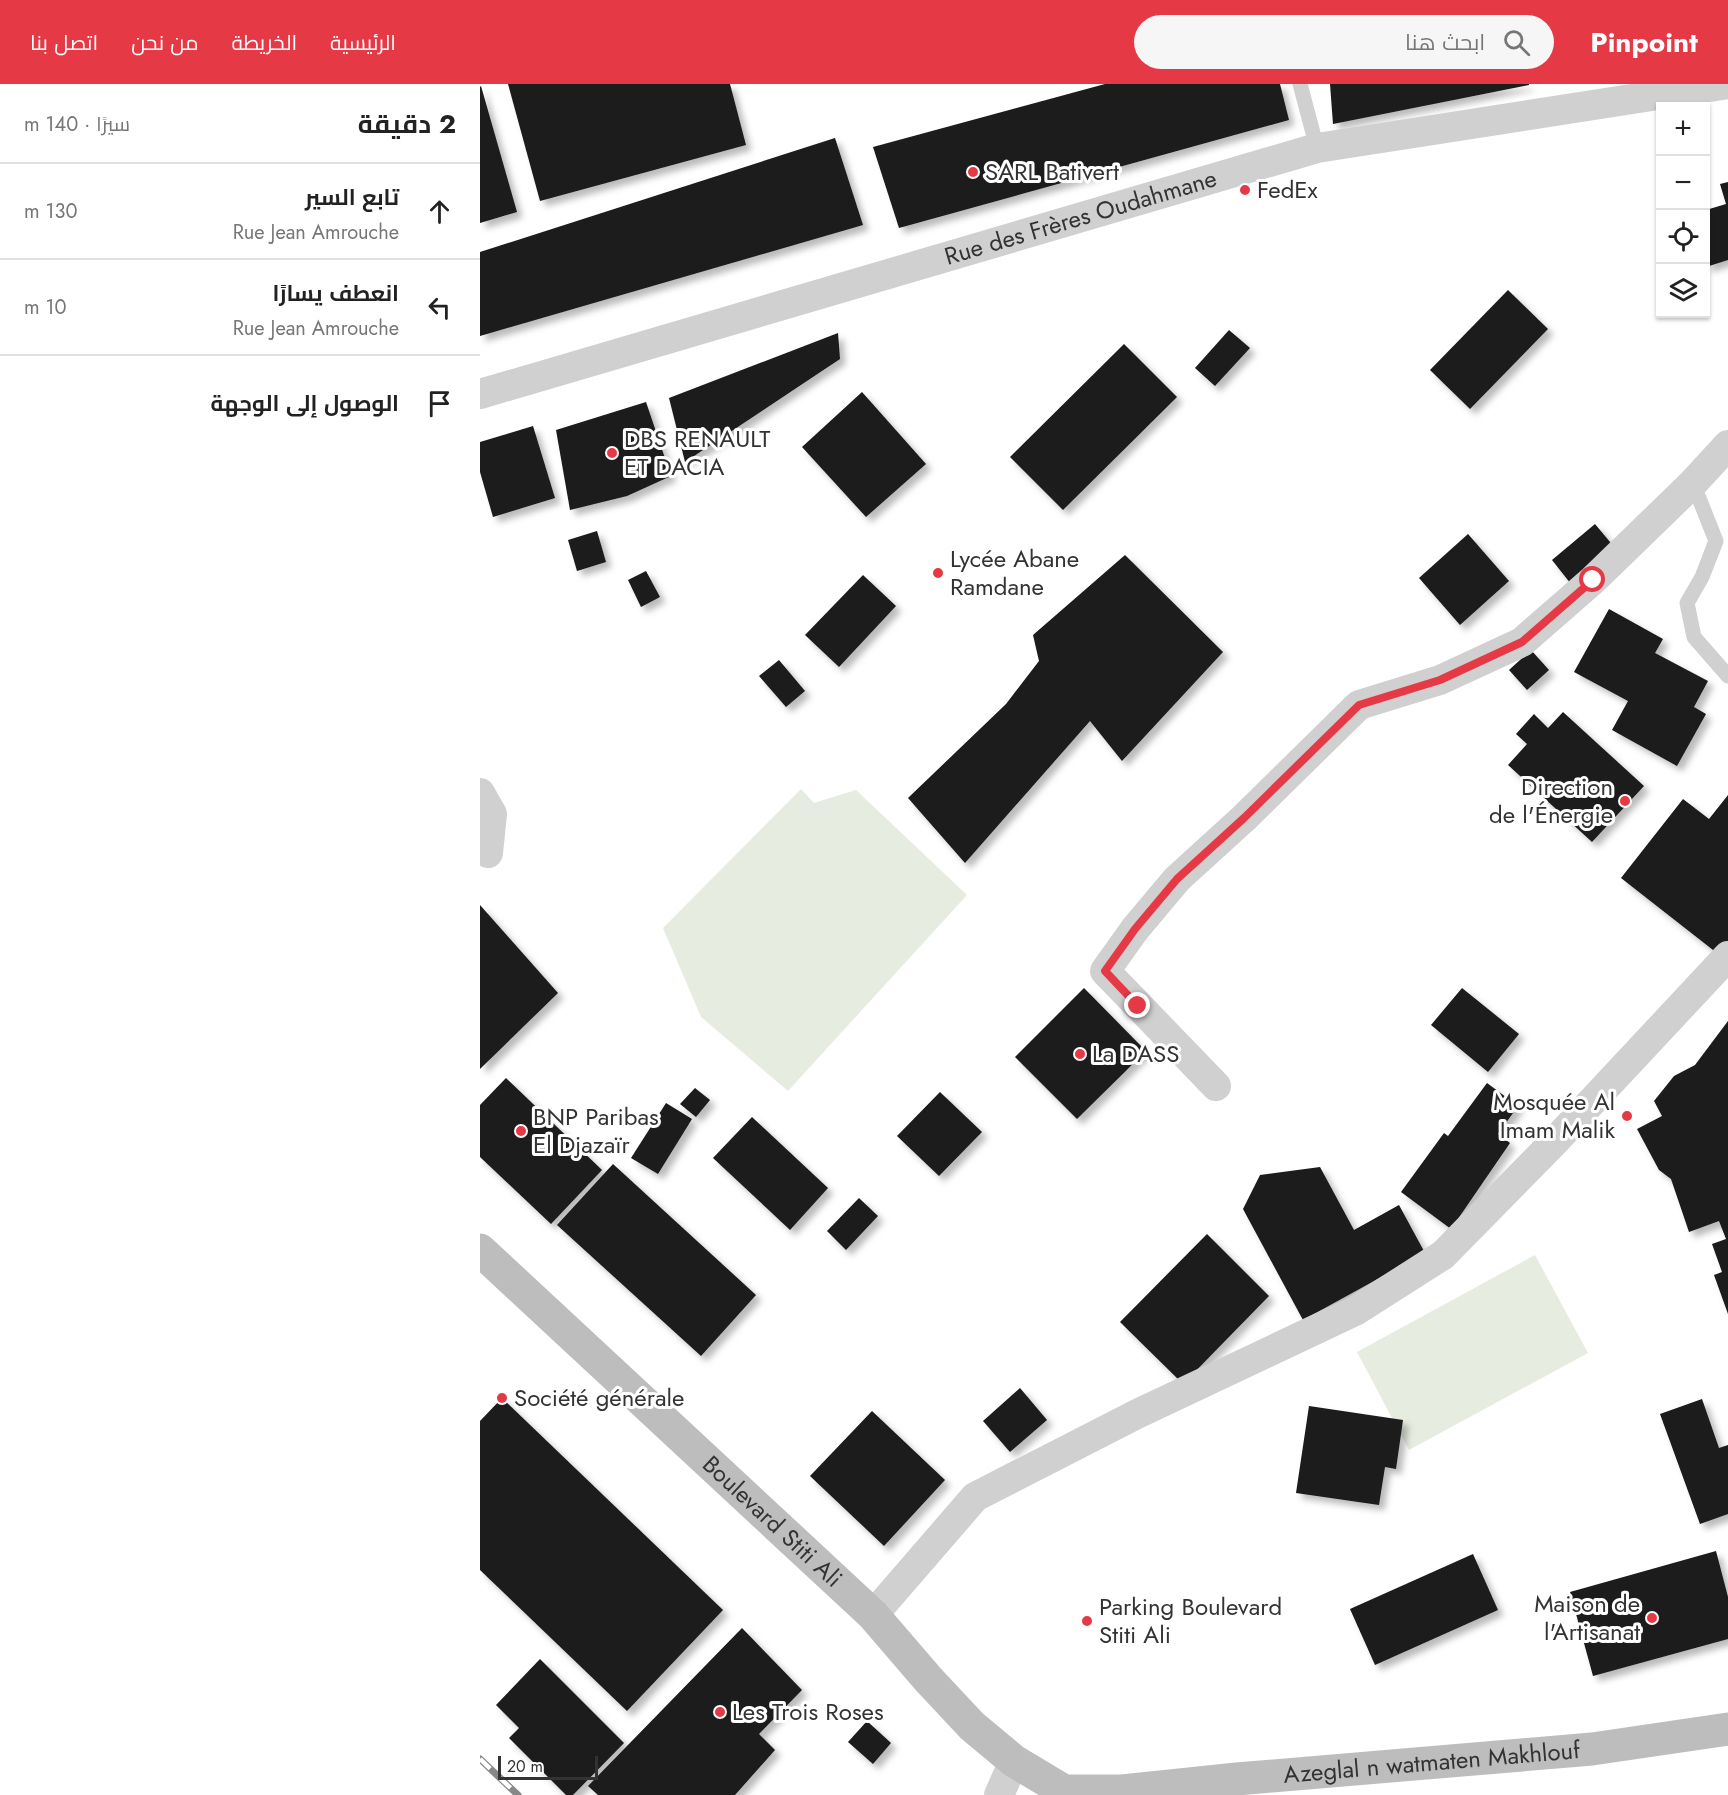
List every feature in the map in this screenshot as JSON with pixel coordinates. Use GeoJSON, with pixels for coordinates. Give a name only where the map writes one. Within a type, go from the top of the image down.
{"type":"FeatureCollection","features":[{"type":"Feature","properties":{"kind":"main road","name":"Boulevard Stiti Ali"},"geometry":{"type":"LineString","coordinates":[[480,1250],[873,1616],[972,1726],[1014,1761],[1064,1791]]}},
{"type":"Feature","properties":{"kind":"main road","name":"Azeglal n watmaten Makhlouf"},"geometry":{"type":"LineString","coordinates":[[1064,1791],[1244,1787],[1592,1749],[1728,1729]]}},
{"type":"Feature","properties":{"kind":"street","name":"Rue des Frères Oudahmane"},"geometry":{"type":"LineString","coordinates":[[480,394],[1317,148],[1728,84]]}},
{"type":"Feature","properties":{"kind":"street"},"geometry":{"type":"LineString","coordinates":[[1216,1086],[1105,971],[1135,929],[1177,879],[1244,818],[1359,705],[1440,680],[1522,642],[1593,580],[1693,483],[1728,445]]}},
{"type":"Feature","properties":{"kind":"street"},"geometry":{"type":"LineString","coordinates":[[480,793],[492,814],[488,853]]}},
{"type":"Feature","properties":{"kind":"street"},"geometry":{"type":"LineString","coordinates":[[873,1616],[975,1497],[1137,1414],[1355,1311],[1443,1255],[1556,1140],[1728,956]]}},
{"type":"Feature","properties":{"kind":"street"},"geometry":{"type":"LineString","coordinates":[[999,1795],[1014,1761]]}},
{"type":"Feature","properties":{"kind":"lane"},"geometry":{"type":"LineString","coordinates":[[1300,84],[1317,148]]}},
{"type":"Feature","properties":{"kind":"lane"},"geometry":{"type":"LineString","coordinates":[[1693,483],[1716,541],[1687,603],[1694,637],[1728,676]]}},
{"type":"Feature","properties":{"kind":"shaded area"},"geometry":{"type":"Polygon","coordinates":[[[801,789],[814,803],[856,790],[967,895],[788,1091],[701,1017],[663,928],[801,789]]]}},
{"type":"Feature","properties":{"kind":"shaded area"},"geometry":{"type":"Polygon","coordinates":[[[1535,1255],[1588,1353],[1409,1450],[1357,1352],[1535,1255]]]}},
{"type":"Feature","properties":{"kind":"building"},"geometry":{"type":"Polygon","coordinates":[[[508,84],[730,84],[746,145],[540,201],[508,84]]]}},
{"type":"Feature","properties":{"kind":"building"},"geometry":{"type":"Polygon","coordinates":[[[1105,84],[1280,84],[1289,120],[899,228],[873,147],[1105,84]]]}},
{"type":"Feature","properties":{"kind":"building"},"geometry":{"type":"Polygon","coordinates":[[[1330,84],[1529,84],[1529,85],[1333,124],[1330,84]]]}},
{"type":"Feature","properties":{"kind":"building"},"geometry":{"type":"Polygon","coordinates":[[[480,87],[517,212],[480,223],[480,87]]]}},
{"type":"Feature","properties":{"kind":"building"},"geometry":{"type":"Polygon","coordinates":[[[835,138],[863,225],[480,336],[480,252],[835,138]]]}},
{"type":"Feature","properties":{"kind":"building"},"geometry":{"type":"Polygon","coordinates":[[[1728,182],[1728,260],[1710,266],[1710,209],[1726,204],[1720,184],[1728,182]]]}},
{"type":"Feature","properties":{"kind":"building"},"geometry":{"type":"Polygon","coordinates":[[[1508,290],[1548,329],[1470,409],[1430,370],[1508,290]]]}},
{"type":"Feature","properties":{"kind":"building"},"geometry":{"type":"Polygon","coordinates":[[[1229,330],[1250,348],[1215,386],[1195,368],[1229,330]]]}},
{"type":"Feature","properties":{"kind":"building"},"geometry":{"type":"Polygon","coordinates":[[[838,333],[840,359],[685,462],[669,398],[838,333]]]}},
{"type":"Feature","properties":{"kind":"building"},"geometry":{"type":"Polygon","coordinates":[[[1124,344],[1177,397],[1063,510],[1010,457],[1124,344]]]}},
{"type":"Feature","properties":{"kind":"building"},"geometry":{"type":"Polygon","coordinates":[[[862,392],[926,464],[866,517],[802,447],[862,392]]]}},
{"type":"Feature","properties":{"kind":"building","name":"DBS RENAULT ET DACIA"},"geometry":{"type":"Polygon","coordinates":[[[646,402],[671,476],[627,496],[570,510],[556,430],[646,402]]]}},
{"type":"Feature","properties":{"kind":"building"},"geometry":{"type":"Polygon","coordinates":[[[533,426],[555,498],[493,517],[480,472],[480,442],[533,426]]]}},
{"type":"Feature","properties":{"kind":"building"},"geometry":{"type":"Polygon","coordinates":[[[1595,524],[1615,548],[1571,584],[1552,560],[1595,524]]]}},
{"type":"Feature","properties":{"kind":"building"},"geometry":{"type":"Polygon","coordinates":[[[597,531],[606,562],[577,571],[568,540],[597,531]]]}},
{"type":"Feature","properties":{"kind":"building"},"geometry":{"type":"Polygon","coordinates":[[[1468,534],[1509,581],[1460,625],[1419,578],[1468,534]]]}},
{"type":"Feature","properties":{"kind":"building"},"geometry":{"type":"Polygon","coordinates":[[[1125,555],[1223,652],[1122,761],[1090,721],[965,863],[908,798],[1006,704],[1039,661],[1033,635],[1125,555]]]}},
{"type":"Feature","properties":{"kind":"building"},"geometry":{"type":"Polygon","coordinates":[[[646,571],[660,597],[641,607],[628,580],[646,571]]]}},
{"type":"Feature","properties":{"kind":"building"},"geometry":{"type":"Polygon","coordinates":[[[863,575],[896,606],[839,667],[805,635],[863,575]]]}},
{"type":"Feature","properties":{"kind":"building"},"geometry":{"type":"Polygon","coordinates":[[[1609,609],[1663,639],[1655,653],[1708,681],[1694,707],[1706,714],[1677,766],[1612,730],[1628,701],[1574,672],[1609,609]]]}},
{"type":"Feature","properties":{"kind":"building"},"geometry":{"type":"Polygon","coordinates":[[[1531,650],[1549,670],[1527,690],[1509,670],[1531,650]]]}},
{"type":"Feature","properties":{"kind":"building"},"geometry":{"type":"Polygon","coordinates":[[[779,660],[805,691],[786,707],[759,676],[779,660]]]}},
{"type":"Feature","properties":{"kind":"building"},"geometry":{"type":"Polygon","coordinates":[[[1563,712],[1644,786],[1592,842],[1508,765],[1527,744],[1516,734],[1534,714],[1548,728],[1563,712]]]}},
{"type":"Feature","properties":{"kind":"building"},"geometry":{"type":"Polygon","coordinates":[[[1728,795],[1728,949],[1722,957],[1621,878],[1683,799],[1709,819],[1728,795]]]}},
{"type":"Feature","properties":{"kind":"building"},"geometry":{"type":"Polygon","coordinates":[[[480,905],[558,993],[480,1069],[480,905]]]}},
{"type":"Feature","properties":{"kind":"building","name":"La DASS"},"geometry":{"type":"Polygon","coordinates":[[[1084,988],[1146,1051],[1077,1119],[1015,1057],[1084,988]]]}},
{"type":"Feature","properties":{"kind":"building"},"geometry":{"type":"Polygon","coordinates":[[[1462,988],[1519,1034],[1488,1072],[1431,1025],[1462,988]]]}},
{"type":"Feature","properties":{"kind":"building"},"geometry":{"type":"Polygon","coordinates":[[[1728,1021],[1728,1314],[1714,1275],[1722,1272],[1712,1244],[1726,1239],[1719,1221],[1689,1232],[1671,1179],[1659,1170],[1637,1129],[1662,1116],[1654,1101],[1674,1076],[1695,1065],[1728,1021]]]}},
{"type":"Feature","properties":{"kind":"building","name":"BNP Paribas El Djazaïr"},"geometry":{"type":"Polygon","coordinates":[[[506,1078],[602,1170],[551,1224],[480,1157],[480,1105],[506,1078]]]}},
{"type":"Feature","properties":{"kind":"building"},"geometry":{"type":"Polygon","coordinates":[[[1487,1083],[1518,1106],[1498,1134],[1510,1143],[1451,1229],[1401,1192],[1444,1133],[1448,1136],[1487,1083]]]}},
{"type":"Feature","properties":{"kind":"building"},"geometry":{"type":"Polygon","coordinates":[[[695,1088],[710,1100],[696,1117],[680,1104],[695,1088]]]}},
{"type":"Feature","properties":{"kind":"building"},"geometry":{"type":"Polygon","coordinates":[[[940,1092],[982,1132],[939,1176],[897,1136],[940,1092]]]}},
{"type":"Feature","properties":{"kind":"building"},"geometry":{"type":"Polygon","coordinates":[[[666,1103],[692,1119],[658,1174],[631,1158],[666,1103]]]}},
{"type":"Feature","properties":{"kind":"building"},"geometry":{"type":"Polygon","coordinates":[[[752,1117],[828,1188],[790,1230],[713,1158],[752,1117]]]}},
{"type":"Feature","properties":{"kind":"building"},"geometry":{"type":"Polygon","coordinates":[[[613,1164],[756,1295],[701,1356],[557,1225],[613,1164]]]}},
{"type":"Feature","properties":{"kind":"building"},"geometry":{"type":"Polygon","coordinates":[[[1320,1167],[1354,1230],[1399,1205],[1425,1253],[1303,1320],[1243,1209],[1260,1175],[1320,1167]]]}},
{"type":"Feature","properties":{"kind":"building"},"geometry":{"type":"Polygon","coordinates":[[[859,1198],[878,1216],[846,1250],[827,1231],[859,1198]]]}},
{"type":"Feature","properties":{"kind":"building"},"geometry":{"type":"Polygon","coordinates":[[[1207,1234],[1269,1296],[1183,1384],[1120,1322],[1207,1234]]]}},
{"type":"Feature","properties":{"kind":"building"},"geometry":{"type":"Polygon","coordinates":[[[1020,1388],[1047,1420],[1010,1452],[983,1421],[1020,1388]]]}},
{"type":"Feature","properties":{"kind":"building"},"geometry":{"type":"Polygon","coordinates":[[[502,1398],[723,1610],[627,1711],[480,1570],[480,1421],[502,1398]]]}},
{"type":"Feature","properties":{"kind":"building"},"geometry":{"type":"Polygon","coordinates":[[[1702,1399],[1719,1448],[1728,1445],[1728,1514],[1700,1524],[1660,1414],[1702,1399]]]}},
{"type":"Feature","properties":{"kind":"building"},"geometry":{"type":"Polygon","coordinates":[[[1309,1406],[1403,1420],[1396,1469],[1385,1467],[1379,1505],[1296,1493],[1309,1406]]]}},
{"type":"Feature","properties":{"kind":"building"},"geometry":{"type":"Polygon","coordinates":[[[872,1411],[945,1480],[884,1546],[810,1476],[872,1411]]]}},
{"type":"Feature","properties":{"kind":"building","name":"Maison de l'Artisanat"},"geometry":{"type":"Polygon","coordinates":[[[1716,1551],[1728,1597],[1728,1639],[1593,1676],[1570,1592],[1716,1551]]]}},
{"type":"Feature","properties":{"kind":"building"},"geometry":{"type":"Polygon","coordinates":[[[1473,1554],[1498,1610],[1375,1665],[1350,1609],[1473,1554]]]}},
{"type":"Feature","properties":{"kind":"building","name":"Les Trois Roses"},"geometry":{"type":"Polygon","coordinates":[[[742,1628],[802,1690],[759,1734],[775,1750],[735,1795],[598,1795],[588,1786],[742,1628]]]}},
{"type":"Feature","properties":{"kind":"building"},"geometry":{"type":"Polygon","coordinates":[[[540,1659],[624,1743],[573,1795],[566,1795],[509,1738],[519,1728],[496,1705],[540,1659]]]}},
{"type":"Feature","properties":{"kind":"building"},"geometry":{"type":"Polygon","coordinates":[[[867,1721],[891,1743],[873,1764],[848,1742],[867,1721]]]}},
{"type":"Feature","properties":{"kind":"railway"},"geometry":{"type":"LineString","coordinates":[[480,1759],[518,1795]]}},
{"type":"Feature","properties":{"kind":"place","name":"SARL Bativert"},"geometry":{"type":"Point","coordinates":[973,172]}},
{"type":"Feature","properties":{"kind":"place","name":"FedEx"},"geometry":{"type":"Point","coordinates":[1245,190]}},
{"type":"Feature","properties":{"kind":"place","name":"DBS RENAULT ET DACIA"},"geometry":{"type":"Point","coordinates":[612,453]}},
{"type":"Feature","properties":{"kind":"place","name":"Lycée Abane Ramdane"},"geometry":{"type":"Point","coordinates":[938,573]}},
{"type":"Feature","properties":{"kind":"place","name":"Direction de l'Énergie"},"geometry":{"type":"Point","coordinates":[1625,801]}},
{"type":"Feature","properties":{"kind":"place","name":"La DASS"},"geometry":{"type":"Point","coordinates":[1080,1054]}},
{"type":"Feature","properties":{"kind":"place","name":"Mosquée Al Imam Malik"},"geometry":{"type":"Point","coordinates":[1627,1116]}},
{"type":"Feature","properties":{"kind":"place","name":"BNP Paribas El Djazaïr"},"geometry":{"type":"Point","coordinates":[521,1131]}},
{"type":"Feature","properties":{"kind":"place","name":"Société générale"},"geometry":{"type":"Point","coordinates":[502,1398]}},
{"type":"Feature","properties":{"kind":"place","name":"Maison de l'Artisanat"},"geometry":{"type":"Point","coordinates":[1652,1618]}},
{"type":"Feature","properties":{"kind":"place","name":"Parking Boulevard Stiti Ali"},"geometry":{"type":"Point","coordinates":[1087,1621]}},
{"type":"Feature","properties":{"kind":"place","name":"Les Trois Roses"},"geometry":{"type":"Point","coordinates":[720,1712]}},
{"type":"Feature","properties":{"kind":"route"},"geometry":{"type":"LineString","coordinates":[[1138,1006],[1105,971],[1135,929],[1177,879],[1244,818],[1359,705],[1440,680],[1522,642],[1593,580]]}}]}
